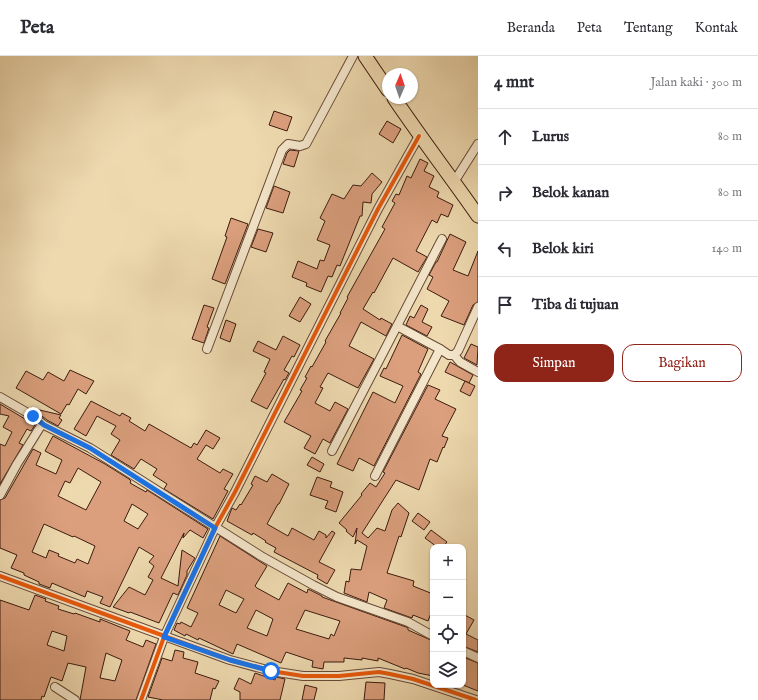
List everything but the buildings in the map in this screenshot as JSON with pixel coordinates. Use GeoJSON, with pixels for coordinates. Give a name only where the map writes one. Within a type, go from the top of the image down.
{"type":"FeatureCollection","features":[{"type":"Feature","properties":{"kind":"main road"},"geometry":{"type":"LineString","coordinates":[[365,56],[382,81]]}},
{"type":"Feature","properties":{"kind":"main road"},"geometry":{"type":"LineString","coordinates":[[398,104],[419,136],[478,216]]}},
{"type":"Feature","properties":{"kind":"street"},"geometry":{"type":"LineString","coordinates":[[207,349],[282,150],[288,144],[300,146],[306,144],[352,56]]}},
{"type":"Feature","properties":{"kind":"street"},"geometry":{"type":"LineString","coordinates":[[141,700],[164,637],[215,528],[235,492],[378,209],[419,136]]}},
{"type":"Feature","properties":{"kind":"street"},"geometry":{"type":"LineString","coordinates":[[454,182],[478,144]]}},
{"type":"Feature","properties":{"kind":"street"},"geometry":{"type":"LineString","coordinates":[[332,451],[442,239]]}},
{"type":"Feature","properties":{"kind":"street"},"geometry":{"type":"LineString","coordinates":[[454,355],[458,351],[478,307]]}},
{"type":"Feature","properties":{"kind":"street"},"geometry":{"type":"LineString","coordinates":[[397,326],[449,355],[454,355],[460,362],[478,372]]}},
{"type":"Feature","properties":{"kind":"street"},"geometry":{"type":"LineString","coordinates":[[375,476],[440,349]]}},
{"type":"Feature","properties":{"kind":"street"},"geometry":{"type":"LineString","coordinates":[[0,397],[33,416],[42,424],[90,448],[215,528],[313,585],[337,597],[408,622],[430,634]]}},
{"type":"Feature","properties":{"kind":"street"},"geometry":{"type":"LineString","coordinates":[[0,496],[17,464],[42,424]]}},
{"type":"Feature","properties":{"kind":"street"},"geometry":{"type":"LineString","coordinates":[[0,576],[164,637],[230,660],[271,671],[310,676],[339,676],[379,672],[413,679],[476,700]]}},
{"type":"Feature","properties":{"kind":"street"},"geometry":{"type":"LineString","coordinates":[[465,652],[478,658]]}},
{"type":"Feature","properties":{"kind":"street"},"geometry":{"type":"LineString","coordinates":[[55,687],[75,700]]}},
{"type":"Feature","properties":{"kind":"cycle path"},"geometry":{"type":"LineString","coordinates":[[141,700],[164,637],[215,528],[235,492],[378,209],[419,136]]}},
{"type":"Feature","properties":{"kind":"cycle path"},"geometry":{"type":"LineString","coordinates":[[0,576],[230,660],[271,671],[303,676],[339,676],[379,672],[413,679],[476,700]]}},
{"type":"Feature","properties":{"kind":"route"},"geometry":{"type":"LineString","coordinates":[[33,416],[44,425],[90,448],[215,528],[164,637],[230,660],[271,671]]}}]}
